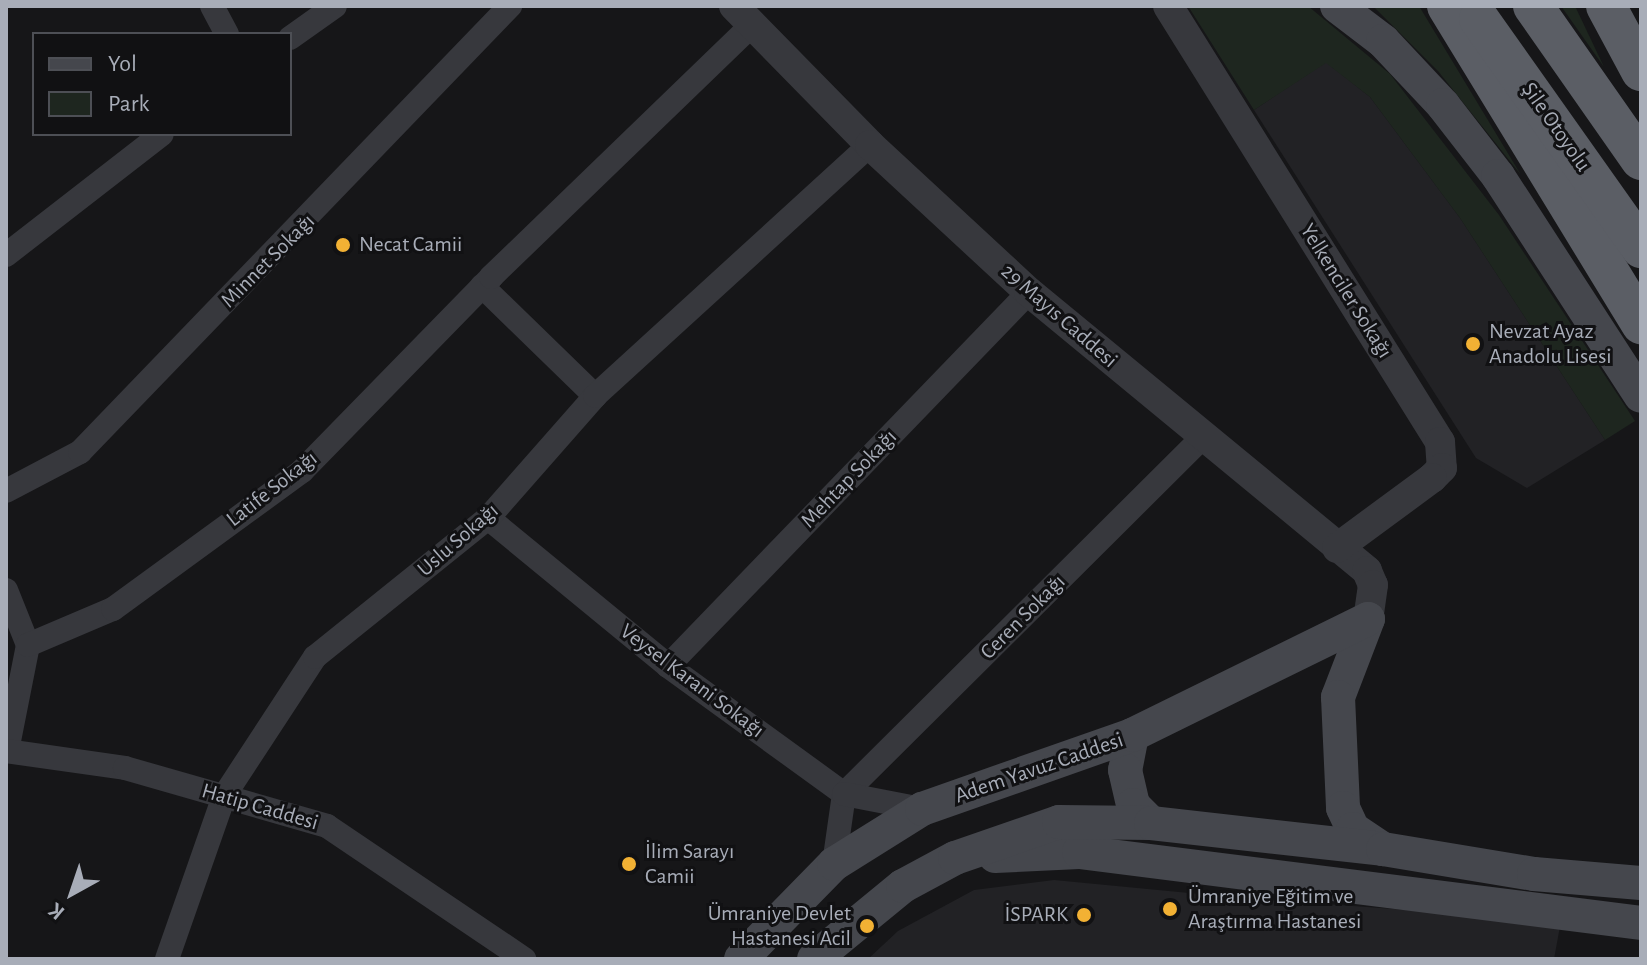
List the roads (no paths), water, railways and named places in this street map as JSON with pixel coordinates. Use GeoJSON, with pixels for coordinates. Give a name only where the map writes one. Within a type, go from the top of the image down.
{"type":"FeatureCollection","features":[{"type":"Feature","properties":{"kind":"highway"},"geometry":{"type":"LineString","coordinates":[[1447,6],[1641,324]]}},
{"type":"Feature","properties":{"kind":"highway","name":"Şile Otoyolu"},"geometry":{"type":"LineString","coordinates":[[1470,6],[1641,248]]}},
{"type":"Feature","properties":{"kind":"highway"},"geometry":{"type":"LineString","coordinates":[[1533,6],[1641,160]]}},
{"type":"Feature","properties":{"kind":"highway"},"geometry":{"type":"LineString","coordinates":[[1606,6],[1641,71]]}},
{"type":"Feature","properties":{"kind":"main road"},"geometry":{"type":"LineString","coordinates":[[1337,6],[1383,41],[1452,117],[1498,176],[1641,396]]}},
{"type":"Feature","properties":{"kind":"main road"},"geometry":{"type":"LineString","coordinates":[[1338,697],[1368,619]]}},
{"type":"Feature","properties":{"kind":"main road","name":"Adem Yavuz Caddesi"},"geometry":{"type":"LineString","coordinates":[[740,958],[834,864],[922,809],[1132,735],[1368,619]]}},
{"type":"Feature","properties":{"kind":"main road"},"geometry":{"type":"LineString","coordinates":[[1308,651],[1325,662],[1338,697],[1343,808],[1353,829],[1383,849]]}},
{"type":"Feature","properties":{"kind":"main road"},"geometry":{"type":"LineString","coordinates":[[1132,735],[1128,782],[1133,805],[1151,823]]}},
{"type":"Feature","properties":{"kind":"main road"},"geometry":{"type":"LineString","coordinates":[[1309,842],[1331,828],[1343,808]]}},
{"type":"Feature","properties":{"kind":"main road"},"geometry":{"type":"LineString","coordinates":[[814,959],[903,886],[955,858],[1059,822],[1151,823],[1383,849],[1534,874],[1641,883]]}},
{"type":"Feature","properties":{"kind":"main road"},"geometry":{"type":"LineString","coordinates":[[955,858],[1079,852],[1641,923]]}},
{"type":"Feature","properties":{"kind":"street"},"geometry":{"type":"LineString","coordinates":[[212,6],[226,32]]}},
{"type":"Feature","properties":{"kind":"street"},"geometry":{"type":"LineString","coordinates":[[292,37],[335,6]]}},
{"type":"Feature","properties":{"kind":"street","name":"Minnet Sokağı"},"geometry":{"type":"LineString","coordinates":[[6,491],[80,452],[510,6]]}},
{"type":"Feature","properties":{"kind":"street","name":"Yelkenciler Sokağı"},"geometry":{"type":"LineString","coordinates":[[1168,6],[1440,442],[1442,468],[1337,548]]}},
{"type":"Feature","properties":{"kind":"street","name":"29 Mayıs Caddesi"},"geometry":{"type":"LineString","coordinates":[[744,15],[870,145],[1029,292],[1370,578],[1368,619]]}},
{"type":"Feature","properties":{"kind":"street","name":"Latife Sokağı"},"geometry":{"type":"LineString","coordinates":[[28,645],[113,609],[302,471],[744,15]]}},
{"type":"Feature","properties":{"kind":"street"},"geometry":{"type":"LineString","coordinates":[[6,255],[159,136]]}},
{"type":"Feature","properties":{"kind":"street","name":"Uslu Sokağı"},"geometry":{"type":"LineString","coordinates":[[167,959],[224,796],[315,657],[488,518],[595,396],[870,145]]}},
{"type":"Feature","properties":{"kind":"street"},"geometry":{"type":"LineString","coordinates":[[482,286],[595,396]]}},
{"type":"Feature","properties":{"kind":"street","name":"Mehtap Sokağı"},"geometry":{"type":"LineString","coordinates":[[668,666],[1029,292]]}},
{"type":"Feature","properties":{"kind":"street","name":"Ceren Sokağı"},"geometry":{"type":"LineString","coordinates":[[844,794],[1201,439]]}},
{"type":"Feature","properties":{"kind":"street","name":"Veysel Karani Sokağı"},"geometry":{"type":"LineString","coordinates":[[488,518],[668,666],[844,794]]}},
{"type":"Feature","properties":{"kind":"street"},"geometry":{"type":"LineString","coordinates":[[6,590],[28,645],[6,751]]}},
{"type":"Feature","properties":{"kind":"street","name":"Hatip Caddesi"},"geometry":{"type":"LineString","coordinates":[[6,751],[125,768],[327,826],[524,959]]}},
{"type":"Feature","properties":{"kind":"street"},"geometry":{"type":"LineString","coordinates":[[834,864],[844,794],[922,809]]}},
{"type":"Feature","properties":{"kind":"place","name":"Necat Camii"},"geometry":{"type":"Point","coordinates":[343,245]}},
{"type":"Feature","properties":{"kind":"place","name":"Nevzat Ayaz Anadolu Lisesi"},"geometry":{"type":"Point","coordinates":[1473,344]}},
{"type":"Feature","properties":{"kind":"place","name":"İlim Sarayı Camii"},"geometry":{"type":"Point","coordinates":[629,864]}},
{"type":"Feature","properties":{"kind":"place","name":"Ümraniye Eğitim ve Araştırma Hastanesi"},"geometry":{"type":"Point","coordinates":[1170,909]}},
{"type":"Feature","properties":{"kind":"place","name":"İSPARK"},"geometry":{"type":"Point","coordinates":[1084,915]}},
{"type":"Feature","properties":{"kind":"place","name":"Ümraniye Devlet Hastanesi Acil"},"geometry":{"type":"Point","coordinates":[867,926]}}]}
